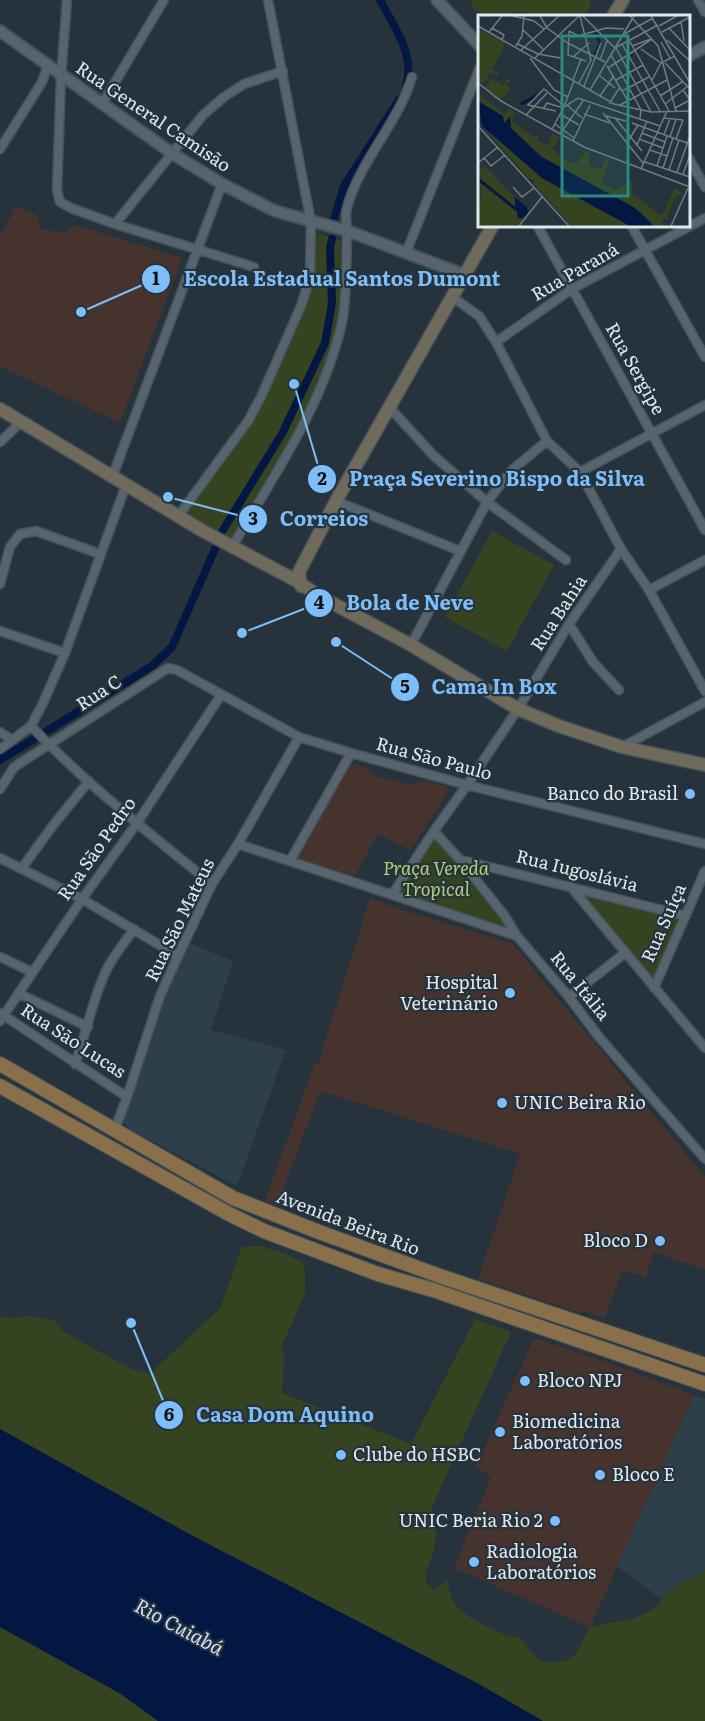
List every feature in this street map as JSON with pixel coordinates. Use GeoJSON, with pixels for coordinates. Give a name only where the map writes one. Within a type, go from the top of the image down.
{"type":"FeatureCollection","features":[{"type":"Feature","properties":{"kind":"main road"},"geometry":{"type":"LineString","coordinates":[[614,15],[623,0]]}},
{"type":"Feature","properties":{"kind":"main road"},"geometry":{"type":"LineString","coordinates":[[294,581],[336,501],[451,296],[493,226]]}},
{"type":"Feature","properties":{"kind":"main road"},"geometry":{"type":"LineString","coordinates":[[0,409],[232,547],[411,645],[518,709],[559,726],[622,747],[705,765]]}},
{"type":"Feature","properties":{"kind":"main road","name":"Avenida Beira Rio"},"geometry":{"type":"LineString","coordinates":[[0,1064],[234,1198],[389,1258],[705,1365]]}},
{"type":"Feature","properties":{"kind":"main road","name":"Avenida Beira Rio"},"geometry":{"type":"LineString","coordinates":[[0,1086],[229,1214],[264,1231],[378,1274],[433,1290],[705,1384]]}},
{"type":"Feature","properties":{"kind":"main road"},"geometry":{"type":"LineString","coordinates":[[62,1120],[101,1134],[115,1129]]}},
{"type":"Feature","properties":{"kind":"main road"},"geometry":{"type":"LineString","coordinates":[[357,1265],[368,1261],[369,1250]]}},
{"type":"Feature","properties":{"kind":"main road"},"geometry":{"type":"LineString","coordinates":[[378,1274],[376,1270],[378,1263],[389,1258]]}},
{"type":"Feature","properties":{"kind":"main road"},"geometry":{"type":"LineString","coordinates":[[680,1376],[687,1368],[686,1359]]}},
{"type":"Feature","properties":{"kind":"street"},"geometry":{"type":"LineString","coordinates":[[68,0],[61,76],[57,190],[60,202],[115,224],[254,267]]}},
{"type":"Feature","properties":{"kind":"street"},"geometry":{"type":"LineString","coordinates":[[102,104],[165,0]]}},
{"type":"Feature","properties":{"kind":"street"},"geometry":{"type":"LineString","coordinates":[[178,515],[248,421],[261,398],[301,306],[310,277],[311,222],[268,0]]}},
{"type":"Feature","properties":{"kind":"street"},"geometry":{"type":"LineString","coordinates":[[437,0],[478,44]]}},
{"type":"Feature","properties":{"kind":"street"},"geometry":{"type":"LineString","coordinates":[[698,0],[705,12]]}},
{"type":"Feature","properties":{"kind":"street","name":"Rua General Camisão"},"geometry":{"type":"LineString","coordinates":[[0,31],[173,154],[222,184],[275,211],[348,231],[465,275]]}},
{"type":"Feature","properties":{"kind":"street"},"geometry":{"type":"LineString","coordinates":[[690,55],[705,47]]}},
{"type":"Feature","properties":{"kind":"street"},"geometry":{"type":"LineString","coordinates":[[0,148],[42,82],[48,66]]}},
{"type":"Feature","properties":{"kind":"street"},"geometry":{"type":"LineString","coordinates":[[115,224],[203,115],[244,84],[283,71]]}},
{"type":"Feature","properties":{"kind":"street"},"geometry":{"type":"LineString","coordinates":[[406,253],[478,72]]}},
{"type":"Feature","properties":{"kind":"street"},"geometry":{"type":"LineString","coordinates":[[232,547],[293,442],[329,372],[343,319],[348,231],[346,210],[364,167],[407,95],[412,77]]}},
{"type":"Feature","properties":{"kind":"street"},"geometry":{"type":"LineString","coordinates":[[690,161],[705,187]]}},
{"type":"Feature","properties":{"kind":"street"},"geometry":{"type":"LineString","coordinates":[[113,475],[222,184]]}},
{"type":"Feature","properties":{"kind":"street","name":"Rua Paraná"},"geometry":{"type":"LineString","coordinates":[[496,342],[572,289],[705,218]]}},
{"type":"Feature","properties":{"kind":"street","name":"Rua Sergipe"},"geometry":{"type":"LineString","coordinates":[[538,226],[705,530]]}},
{"type":"Feature","properties":{"kind":"street"},"geometry":{"type":"LineString","coordinates":[[632,226],[705,357]]}},
{"type":"Feature","properties":{"kind":"street"},"geometry":{"type":"LineString","coordinates":[[451,296],[479,316],[496,342],[547,441],[580,472],[621,549],[649,590],[705,691]]}},
{"type":"Feature","properties":{"kind":"street"},"geometry":{"type":"LineString","coordinates":[[580,472],[705,405]]}},
{"type":"Feature","properties":{"kind":"street"},"geometry":{"type":"LineString","coordinates":[[390,408],[434,456],[487,502],[566,560]]}},
{"type":"Feature","properties":{"kind":"street"},"geometry":{"type":"LineString","coordinates":[[0,442],[21,422]]}},
{"type":"Feature","properties":{"kind":"street"},"geometry":{"type":"LineString","coordinates":[[411,645],[487,502],[513,470],[547,441]]}},
{"type":"Feature","properties":{"kind":"street"},"geometry":{"type":"LineString","coordinates":[[0,749],[32,727],[64,653],[126,485]]}},
{"type":"Feature","properties":{"kind":"street"},"geometry":{"type":"LineString","coordinates":[[336,501],[460,551]]}},
{"type":"Feature","properties":{"kind":"street"},"geometry":{"type":"LineString","coordinates":[[0,584],[10,547],[20,534],[36,531],[100,554]]}},
{"type":"Feature","properties":{"kind":"street","name":"Rua Bahia"},"geometry":{"type":"LineString","coordinates":[[392,896],[518,709],[569,624],[621,549]]}},
{"type":"Feature","properties":{"kind":"street"},"geometry":{"type":"LineString","coordinates":[[649,590],[705,560]]}},
{"type":"Feature","properties":{"kind":"street"},"geometry":{"type":"LineString","coordinates":[[569,624],[593,662],[619,690]]}},
{"type":"Feature","properties":{"kind":"street"},"geometry":{"type":"LineString","coordinates":[[0,631],[64,653]]}},
{"type":"Feature","properties":{"kind":"street","name":"Rua São Paulo"},"geometry":{"type":"LineString","coordinates":[[168,668],[177,670],[300,736],[351,753],[467,785],[705,844]]}},
{"type":"Feature","properties":{"kind":"street","name":"Rua C"},"geometry":{"type":"LineString","coordinates":[[0,789],[15,767],[46,743],[168,668]]}},
{"type":"Feature","properties":{"kind":"street","name":"Rua São Pedro"},"geometry":{"type":"LineString","coordinates":[[1,1017],[20,994],[32,972],[137,823],[221,695]]}},
{"type":"Feature","properties":{"kind":"street"},"geometry":{"type":"LineString","coordinates":[[622,747],[705,702]]}},
{"type":"Feature","properties":{"kind":"street"},"geometry":{"type":"LineString","coordinates":[[32,727],[46,743],[137,823],[212,884]]}},
{"type":"Feature","properties":{"kind":"street"},"geometry":{"type":"LineString","coordinates":[[0,732],[12,740]]}},
{"type":"Feature","properties":{"kind":"street","name":"Rua São Mateus"},"geometry":{"type":"LineString","coordinates":[[115,1129],[128,1097],[160,996],[178,956],[212,884],[238,844],[300,736]]}},
{"type":"Feature","properties":{"kind":"street"},"geometry":{"type":"LineString","coordinates":[[290,861],[351,753]]}},
{"type":"Feature","properties":{"kind":"street"},"geometry":{"type":"LineString","coordinates":[[22,868],[89,781]]}},
{"type":"Feature","properties":{"kind":"street","name":"Rua Itália"},"geometry":{"type":"LineString","coordinates":[[434,831],[460,860],[504,915],[517,936],[569,997],[599,1037],[704,1156]]}},
{"type":"Feature","properties":{"kind":"street"},"geometry":{"type":"LineString","coordinates":[[238,844],[517,936]]}},
{"type":"Feature","properties":{"kind":"street"},"geometry":{"type":"LineString","coordinates":[[0,858],[82,899],[178,956]]}},
{"type":"Feature","properties":{"kind":"street","name":"Rua Iugoslávia"},"geometry":{"type":"LineString","coordinates":[[460,860],[569,885],[686,916]]}},
{"type":"Feature","properties":{"kind":"street","name":"Rua Suíça"},"geometry":{"type":"LineString","coordinates":[[654,988],[705,871]]}},
{"type":"Feature","properties":{"kind":"street"},"geometry":{"type":"LineString","coordinates":[[569,885],[705,1048]]}},
{"type":"Feature","properties":{"kind":"street"},"geometry":{"type":"LineString","coordinates":[[75,1064],[108,967],[134,929]]}},
{"type":"Feature","properties":{"kind":"street"},"geometry":{"type":"LineString","coordinates":[[569,997],[625,953]]}},
{"type":"Feature","properties":{"kind":"street"},"geometry":{"type":"LineString","coordinates":[[0,957],[32,972]]}},
{"type":"Feature","properties":{"kind":"street"},"geometry":{"type":"LineString","coordinates":[[20,994],[88,1027]]}},
{"type":"Feature","properties":{"kind":"street","name":"Rua São Lucas"},"geometry":{"type":"LineString","coordinates":[[1,1017],[128,1097]]}},
{"type":"Feature","properties":{"kind":"shaded area"},"geometry":{"type":"Polygon","coordinates":[[[16,206],[37,215],[41,229],[64,233],[75,225],[182,258],[120,423],[0,366],[0,237],[16,206]]]}},
{"type":"Feature","properties":{"kind":"shaded area"},"geometry":{"type":"Polygon","coordinates":[[[351,763],[368,768],[375,776],[412,785],[423,781],[448,787],[449,790],[411,850],[378,834],[354,877],[298,858],[351,763]]]}},
{"type":"Feature","properties":{"kind":"shaded area","name":"UNIC Beira Rio"},"geometry":{"type":"Polygon","coordinates":[[[370,898],[512,943],[705,1177],[705,1270],[654,1252],[646,1277],[622,1270],[605,1318],[581,1310],[580,1313],[478,1279],[520,1154],[320,1091],[277,1206],[265,1201],[315,1063],[318,1064],[370,898]]]}},
{"type":"Feature","properties":{"kind":"shaded area"},"geometry":{"type":"Polygon","coordinates":[[[187,942],[233,961],[211,1030],[286,1050],[237,1186],[131,1130],[125,1124],[124,1115],[187,942]]]}},
{"type":"Feature","properties":{"kind":"shaded area","name":"UNIC Beria Rio 2"},"geometry":{"type":"Polygon","coordinates":[[[534,1338],[694,1395],[590,1627],[454,1568],[491,1477],[476,1467],[534,1338]]]}},
{"type":"Feature","properties":{"kind":"shaded area"},"geometry":{"type":"Polygon","coordinates":[[[694,1395],[705,1399],[705,1632],[617,1566],[694,1395]]]}},
{"type":"Feature","properties":{"kind":"green space"},"geometry":{"type":"Polygon","coordinates":[[[471,0],[591,0],[589,12],[578,15],[538,15],[517,11],[502,15],[487,15],[474,10],[471,0]]]}},
{"type":"Feature","properties":{"kind":"green space"},"geometry":{"type":"Polygon","coordinates":[[[317,233],[340,240],[339,298],[330,348],[308,406],[278,461],[228,542],[186,514],[244,436],[263,402],[304,307],[314,277],[317,233]]]}},
{"type":"Feature","properties":{"kind":"green space"},"geometry":{"type":"Polygon","coordinates":[[[492,531],[554,565],[507,651],[445,617],[492,531]]]}},
{"type":"Feature","properties":{"kind":"green space","name":"Praça Vereda Tropical"},"geometry":{"type":"Polygon","coordinates":[[[435,839],[508,929],[401,895],[401,889],[431,840],[435,839]]]}},
{"type":"Feature","properties":{"kind":"green space"},"geometry":{"type":"Polygon","coordinates":[[[585,894],[677,916],[679,920],[656,977],[648,976],[585,897],[585,894]]]}},
{"type":"Feature","properties":{"kind":"green space"},"geometry":{"type":"Polygon","coordinates":[[[260,1246],[302,1262],[305,1271],[305,1293],[282,1346],[284,1358],[282,1393],[411,1444],[475,1319],[511,1332],[431,1509],[435,1518],[436,1535],[434,1551],[427,1571],[427,1584],[434,1591],[446,1580],[454,1603],[466,1614],[495,1630],[521,1638],[540,1660],[557,1662],[573,1657],[590,1627],[635,1618],[650,1611],[681,1582],[700,1576],[705,1568],[705,1721],[543,1721],[475,1682],[191,1535],[0,1429],[0,1316],[6,1318],[31,1316],[55,1321],[64,1332],[129,1368],[150,1374],[220,1308],[242,1247],[260,1246]]]}},
{"type":"Feature","properties":{"kind":"green space"},"geometry":{"type":"Polygon","coordinates":[[[0,1627],[121,1694],[158,1721],[0,1721],[0,1627]]]}},
{"type":"Feature","properties":{"kind":"water","name":"Rio Cuiabá"},"geometry":{"type":"Polygon","coordinates":[[[0,1429],[191,1535],[475,1682],[543,1721],[158,1721],[121,1694],[0,1627],[0,1429]]]}},
{"type":"Feature","properties":{"kind":"waterway"},"geometry":{"type":"LineString","coordinates":[[380,0],[406,52],[408,63],[406,86]]}},
{"type":"Feature","properties":{"kind":"waterway"},"geometry":{"type":"LineString","coordinates":[[334,219],[344,186],[399,100]]}},
{"type":"Feature","properties":{"kind":"waterway"},"geometry":{"type":"LineString","coordinates":[[223,530],[283,432],[325,343],[332,303],[330,248],[332,239]]}},
{"type":"Feature","properties":{"kind":"waterway"},"geometry":{"type":"LineString","coordinates":[[0,760],[152,666],[172,647],[215,549]]}},
{"type":"Feature","properties":{"kind":"place","name":"Escola Estadual Santos Dumont"},"geometry":{"type":"Point","coordinates":[81,312]}},
{"type":"Feature","properties":{"kind":"place","name":"Praça Severino Bispo da Silva"},"geometry":{"type":"Point","coordinates":[294,384]}},
{"type":"Feature","properties":{"kind":"place","name":"Correios"},"geometry":{"type":"Point","coordinates":[168,497]}},
{"type":"Feature","properties":{"kind":"place","name":"Bola de Neve"},"geometry":{"type":"Point","coordinates":[242,633]}},
{"type":"Feature","properties":{"kind":"place","name":"Cama In Box"},"geometry":{"type":"Point","coordinates":[336,642]}},
{"type":"Feature","properties":{"kind":"place","name":"Banco do Brasil"},"geometry":{"type":"Point","coordinates":[690,794]}},
{"type":"Feature","properties":{"kind":"place","name":"Hospital Veterinário"},"geometry":{"type":"Point","coordinates":[510,993]}},
{"type":"Feature","properties":{"kind":"place","name":"UNIC Beira Rio"},"geometry":{"type":"Point","coordinates":[502,1103]}},
{"type":"Feature","properties":{"kind":"place","name":"Bloco D"},"geometry":{"type":"Point","coordinates":[660,1241]}},
{"type":"Feature","properties":{"kind":"place","name":"Casa Dom Aquino"},"geometry":{"type":"Point","coordinates":[131,1323]}},
{"type":"Feature","properties":{"kind":"place","name":"Bloco NPJ"},"geometry":{"type":"Point","coordinates":[525,1381]}},
{"type":"Feature","properties":{"kind":"place","name":"Biomedicina Laboratórios"},"geometry":{"type":"Point","coordinates":[500,1432]}},
{"type":"Feature","properties":{"kind":"place","name":"Clube do HSBC"},"geometry":{"type":"Point","coordinates":[341,1455]}},
{"type":"Feature","properties":{"kind":"place","name":"Bloco E"},"geometry":{"type":"Point","coordinates":[600,1475]}},
{"type":"Feature","properties":{"kind":"place","name":"UNIC Beria Rio 2"},"geometry":{"type":"Point","coordinates":[555,1521]}},
{"type":"Feature","properties":{"kind":"place","name":"Radiologia Laboratórios"},"geometry":{"type":"Point","coordinates":[474,1562]}}]}
